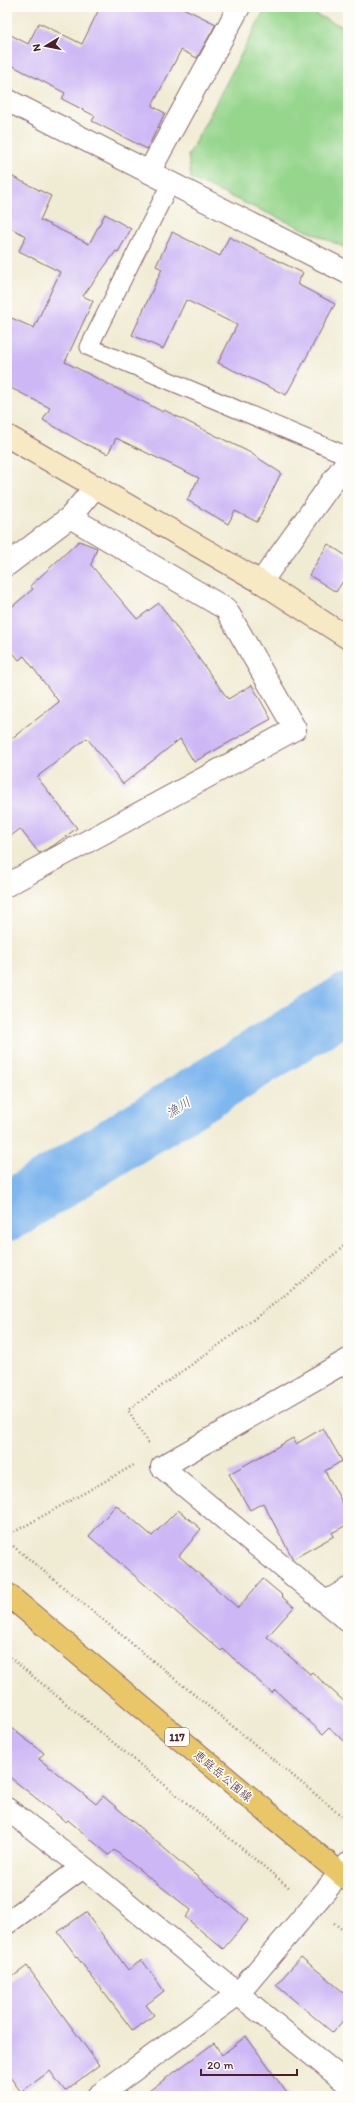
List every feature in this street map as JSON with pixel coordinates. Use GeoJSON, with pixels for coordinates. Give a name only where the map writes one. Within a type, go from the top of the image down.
{"type":"FeatureCollection","features":[{"type":"Feature","properties":{"kind":"main road","name":"恵庭岳公園線"},"geometry":{"type":"LineString","coordinates":[[7,1594],[345,1872]]}},
{"type":"Feature","properties":{"kind":"street"},"geometry":{"type":"LineString","coordinates":[[149,172],[239,7]]}},
{"type":"Feature","properties":{"kind":"street"},"geometry":{"type":"LineString","coordinates":[[7,100],[348,273]]}},
{"type":"Feature","properties":{"kind":"street"},"geometry":{"type":"LineString","coordinates":[[7,436],[261,582],[348,638]]}},
{"type":"Feature","properties":{"kind":"street"},"geometry":{"type":"LineString","coordinates":[[261,582],[348,460]]}},
{"type":"Feature","properties":{"kind":"street"},"geometry":{"type":"LineString","coordinates":[[7,565],[70,517],[96,486]]}},
{"type":"Feature","properties":{"kind":"street"},"geometry":{"type":"LineString","coordinates":[[7,885],[295,729],[226,609],[70,517]]}},
{"type":"Feature","properties":{"kind":"street"},"geometry":{"type":"LineString","coordinates":[[348,1360],[158,1461],[348,1621]]}},
{"type":"Feature","properties":{"kind":"street"},"geometry":{"type":"LineString","coordinates":[[326,1602],[348,1589]]}},
{"type":"Feature","properties":{"kind":"street"},"geometry":{"type":"LineString","coordinates":[[7,1809],[83,1867],[348,2084]]}},
{"type":"Feature","properties":{"kind":"street"},"geometry":{"type":"LineString","coordinates":[[7,1923],[83,1867]]}},
{"type":"Feature","properties":{"kind":"street"},"geometry":{"type":"LineString","coordinates":[[98,2096],[238,1994],[312,1906],[345,1872]]}},
{"type":"Feature","properties":{"kind":"lane"},"geometry":{"type":"LineString","coordinates":[[170,184],[89,347],[348,456]]}},
{"type":"Feature","properties":{"kind":"path"},"geometry":{"type":"LineString","coordinates":[[7,1536],[158,1461],[128,1410],[261,1314],[327,1261],[348,1242]]}},
{"type":"Feature","properties":{"kind":"path"},"geometry":{"type":"LineString","coordinates":[[7,1541],[348,1821]]}},
{"type":"Feature","properties":{"kind":"path"},"geometry":{"type":"LineString","coordinates":[[7,1655],[348,1934]]}},
{"type":"Feature","properties":{"kind":"green space"},"geometry":{"type":"Polygon","coordinates":[[[266,7],[299,7],[348,29],[348,249],[191,179],[188,156],[266,7]]]}},
{"type":"Feature","properties":{"kind":"building"},"geometry":{"type":"Polygon","coordinates":[[[100,7],[181,7],[216,24],[197,58],[181,50],[152,106],[165,113],[147,149],[92,121],[95,116],[62,99],[65,93],[7,63],[7,33],[28,44],[39,23],[82,44],[100,7]]]}},
{"type":"Feature","properties":{"kind":"building"},"geometry":{"type":"Polygon","coordinates":[[[7,174],[51,196],[40,220],[89,244],[105,214],[131,229],[118,252],[116,251],[83,296],[93,301],[65,362],[163,412],[164,410],[249,452],[281,473],[257,522],[235,511],[228,524],[187,500],[199,478],[116,438],[108,454],[85,444],[43,420],[50,408],[7,386],[7,316],[34,328],[60,272],[19,251],[26,236],[7,226],[7,174]]]}},
{"type":"Feature","properties":{"kind":"building"},"geometry":{"type":"Polygon","coordinates":[[[172,232],[220,256],[229,237],[303,273],[297,284],[335,304],[286,395],[218,363],[237,325],[186,300],[163,349],[132,335],[162,269],[156,266],[172,232]]]}},
{"type":"Feature","properties":{"kind":"building"},"geometry":{"type":"Polygon","coordinates":[[[79,541],[97,548],[91,565],[137,619],[159,603],[228,699],[252,685],[271,719],[194,762],[180,739],[123,784],[87,738],[37,777],[77,828],[53,846],[39,853],[20,829],[7,839],[7,742],[59,702],[24,656],[19,660],[7,645],[7,611],[33,589],[30,586],[79,541]]]}},
{"type":"Feature","properties":{"kind":"building"},"geometry":{"type":"Polygon","coordinates":[[[328,544],[348,557],[348,573],[336,592],[309,575],[328,544]]]}},
{"type":"Feature","properties":{"kind":"building"},"geometry":{"type":"Polygon","coordinates":[[[323,1428],[342,1461],[325,1471],[348,1513],[348,1524],[332,1533],[334,1536],[293,1559],[263,1503],[250,1510],[229,1474],[293,1438],[296,1444],[323,1428]]]}},
{"type":"Feature","properties":{"kind":"building"},"geometry":{"type":"Polygon","coordinates":[[[116,1505],[152,1536],[178,1510],[201,1529],[179,1556],[238,1608],[263,1579],[294,1607],[267,1637],[310,1674],[312,1672],[348,1705],[348,1744],[329,1728],[323,1734],[275,1690],[272,1693],[223,1649],[221,1651],[89,1536],[116,1505]]]}},
{"type":"Feature","properties":{"kind":"building"},"geometry":{"type":"Polygon","coordinates":[[[7,1725],[44,1753],[39,1759],[96,1804],[103,1796],[248,1920],[223,1949],[185,1917],[191,1910],[114,1850],[109,1855],[68,1820],[66,1822],[7,1775],[7,1725]]]}},
{"type":"Feature","properties":{"kind":"building"},"geometry":{"type":"Polygon","coordinates":[[[86,1912],[128,1970],[142,1960],[164,1991],[146,2005],[154,2015],[133,2031],[58,1932],[86,1912]]]}},
{"type":"Feature","properties":{"kind":"building"},"geometry":{"type":"Polygon","coordinates":[[[301,1957],[348,1996],[348,2014],[333,2033],[276,1985],[301,1957]]]}},
{"type":"Feature","properties":{"kind":"building"},"geometry":{"type":"Polygon","coordinates":[[[27,1966],[99,2065],[65,2091],[50,2071],[21,2092],[7,2073],[7,1981],[27,1966]]]}},
{"type":"Feature","properties":{"kind":"building"},"geometry":{"type":"Polygon","coordinates":[[[246,2036],[289,2096],[142,2096],[214,2043],[222,2055],[246,2036]]]}},
{"type":"Feature","properties":{"kind":"waterway","name":"漁川"},"geometry":{"type":"LineString","coordinates":[[7,1212],[348,1002]]}}]}
